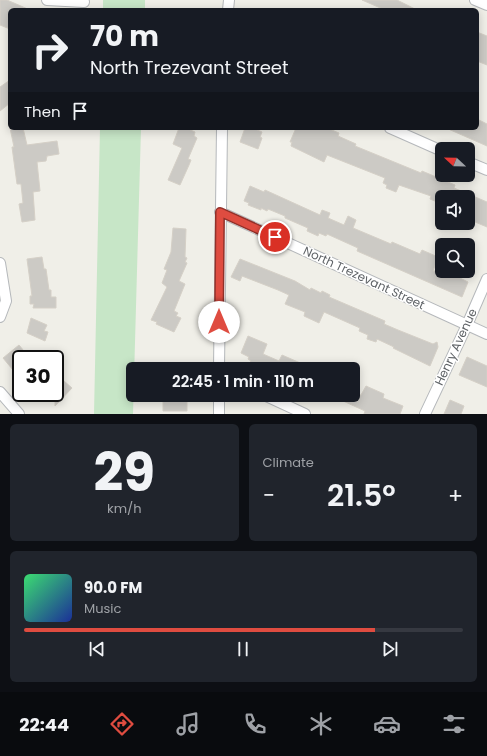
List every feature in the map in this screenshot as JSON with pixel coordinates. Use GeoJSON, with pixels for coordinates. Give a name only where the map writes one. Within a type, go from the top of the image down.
{"type":"FeatureCollection","features":[{"type":"Feature","properties":{"kind":"street"},"geometry":{"type":"LineString","coordinates":[[47,0],[84,2]]}},
{"type":"Feature","properties":{"kind":"street"},"geometry":{"type":"LineString","coordinates":[[475,0],[487,5]]}},
{"type":"Feature","properties":{"kind":"street"},"geometry":{"type":"LineString","coordinates":[[219,362],[222,130]]}},
{"type":"Feature","properties":{"kind":"street"},"geometry":{"type":"LineString","coordinates":[[395,130],[435,147]]}},
{"type":"Feature","properties":{"kind":"street"},"geometry":{"type":"LineString","coordinates":[[475,165],[487,170]]}},
{"type":"Feature","properties":{"kind":"street","name":"North Trezevant Street"},"geometry":{"type":"LineString","coordinates":[[220,212],[487,334]]}},
{"type":"Feature","properties":{"kind":"street"},"geometry":{"type":"LineString","coordinates":[[0,263],[6,301],[0,317]]}},
{"type":"Feature","properties":{"kind":"street","name":"Henry Avenue"},"geometry":{"type":"LineString","coordinates":[[425,414],[487,279]]}},
{"type":"Feature","properties":{"kind":"street"},"geometry":{"type":"LineString","coordinates":[[0,392],[19,414]]}},
{"type":"Feature","properties":{"kind":"street"},"geometry":{"type":"LineString","coordinates":[[219,402],[219,414]]}},
{"type":"Feature","properties":{"kind":"street"},"geometry":{"type":"LineString","coordinates":[[279,402],[305,414]]}},
{"type":"Feature","properties":{"kind":"green space"},"geometry":{"type":"Polygon","coordinates":[[[103,0],[145,0],[145,8],[103,8],[103,0]]]}},
{"type":"Feature","properties":{"kind":"green space"},"geometry":{"type":"Polygon","coordinates":[[[100,130],[141,130],[134,362],[126,362],[126,402],[133,402],[133,414],[94,414],[100,130]]]}},
{"type":"Feature","properties":{"kind":"building"},"geometry":{"type":"Polygon","coordinates":[[[0,0],[7,0],[25,8],[8,8],[8,28],[0,25],[0,0]]]}},
{"type":"Feature","properties":{"kind":"building"},"geometry":{"type":"Polygon","coordinates":[[[362,0],[397,0],[413,8],[380,8],[362,0]]]}},
{"type":"Feature","properties":{"kind":"building"},"geometry":{"type":"Polygon","coordinates":[[[479,33],[487,36],[487,65],[479,62],[479,33]]]}},
{"type":"Feature","properties":{"kind":"building"},"geometry":{"type":"Polygon","coordinates":[[[8,81],[8,105],[0,111],[0,87],[8,81]]]}},
{"type":"Feature","properties":{"kind":"building"},"geometry":{"type":"Polygon","coordinates":[[[479,120],[487,124],[487,146],[451,130],[479,130],[479,120]]]}},
{"type":"Feature","properties":{"kind":"building"},"geometry":{"type":"Polygon","coordinates":[[[10,130],[23,130],[27,145],[57,141],[59,154],[47,156],[46,161],[37,162],[40,191],[33,192],[35,220],[22,222],[19,204],[23,203],[21,184],[17,184],[12,147],[14,147],[10,130]]]}},
{"type":"Feature","properties":{"kind":"building"},"geometry":{"type":"Polygon","coordinates":[[[178,130],[190,130],[195,132],[194,136],[197,138],[188,159],[191,160],[180,185],[168,180],[182,148],[173,144],[178,130]]]}},
{"type":"Feature","properties":{"kind":"building"},"geometry":{"type":"Polygon","coordinates":[[[244,130],[258,130],[262,132],[260,137],[262,138],[258,149],[240,142],[244,130]]]}},
{"type":"Feature","properties":{"kind":"building"},"geometry":{"type":"Polygon","coordinates":[[[295,130],[332,130],[339,133],[338,136],[356,144],[355,146],[421,173],[422,171],[435,177],[435,182],[448,182],[455,185],[454,188],[459,190],[435,190],[435,201],[430,199],[431,196],[399,185],[396,192],[386,188],[387,185],[383,183],[385,178],[327,155],[324,162],[291,146],[292,142],[290,142],[295,130]]]}},
{"type":"Feature","properties":{"kind":"building"},"geometry":{"type":"Polygon","coordinates":[[[250,186],[264,192],[265,190],[320,215],[322,210],[330,213],[328,218],[344,225],[348,216],[356,220],[353,228],[420,254],[422,250],[435,256],[435,265],[433,271],[435,271],[435,278],[460,278],[468,282],[462,297],[357,251],[358,248],[327,234],[326,236],[319,233],[318,236],[307,231],[308,228],[285,218],[285,216],[268,209],[267,211],[261,208],[261,210],[248,205],[249,203],[244,201],[250,186]]]}},
{"type":"Feature","properties":{"kind":"building"},"geometry":{"type":"Polygon","coordinates":[[[475,197],[487,202],[487,227],[475,222],[475,197]]]}},
{"type":"Feature","properties":{"kind":"building"},"geometry":{"type":"Polygon","coordinates":[[[173,228],[186,229],[185,257],[187,258],[185,262],[187,263],[179,281],[185,284],[174,311],[178,313],[176,316],[181,318],[174,332],[156,324],[157,322],[151,320],[167,287],[162,283],[167,270],[164,269],[171,252],[173,228]]]}},
{"type":"Feature","properties":{"kind":"building"},"geometry":{"type":"Polygon","coordinates":[[[42,257],[44,269],[46,269],[49,290],[51,290],[51,297],[56,297],[56,308],[33,308],[34,304],[30,304],[30,296],[32,296],[27,259],[42,257]]]}},
{"type":"Feature","properties":{"kind":"building"},"geometry":{"type":"Polygon","coordinates":[[[240,259],[295,281],[310,290],[311,288],[321,293],[322,291],[330,295],[329,297],[385,321],[384,324],[398,330],[433,344],[437,342],[438,347],[430,366],[377,339],[376,342],[367,339],[368,335],[359,331],[360,328],[324,312],[319,323],[304,316],[305,312],[285,304],[289,295],[278,290],[242,276],[240,281],[231,277],[240,259]]]}},
{"type":"Feature","properties":{"kind":"building"},"geometry":{"type":"Polygon","coordinates":[[[31,318],[47,325],[44,331],[48,332],[45,341],[27,333],[31,318]]]}},
{"type":"Feature","properties":{"kind":"building"},"geometry":{"type":"Polygon","coordinates":[[[248,336],[267,344],[263,354],[279,361],[282,355],[298,362],[250,362],[251,361],[248,359],[249,357],[241,353],[248,336]]]}},
{"type":"Feature","properties":{"kind":"building"},"geometry":{"type":"Polygon","coordinates":[[[19,345],[23,350],[13,350],[19,345]]]}},
{"type":"Feature","properties":{"kind":"building"},"geometry":{"type":"Polygon","coordinates":[[[12,351],[12,369],[3,358],[12,351]]]}},
{"type":"Feature","properties":{"kind":"building"},"geometry":{"type":"Polygon","coordinates":[[[467,357],[487,366],[487,387],[459,375],[467,357]]]}},
{"type":"Feature","properties":{"kind":"building"},"geometry":{"type":"Polygon","coordinates":[[[64,381],[72,388],[64,396],[64,381]]]}},
{"type":"Feature","properties":{"kind":"building"},"geometry":{"type":"Polygon","coordinates":[[[366,386],[384,394],[383,398],[403,406],[400,414],[364,414],[365,411],[345,402],[360,402],[361,395],[366,386]]]}},
{"type":"Feature","properties":{"kind":"building"},"geometry":{"type":"Polygon","coordinates":[[[450,400],[464,406],[461,414],[444,414],[450,400]]]}},
{"type":"Feature","properties":{"kind":"building"},"geometry":{"type":"Polygon","coordinates":[[[163,402],[187,402],[187,411],[163,411],[163,402]]]}},
{"type":"Feature","properties":{"kind":"route"},"geometry":{"type":"LineString","coordinates":[[219,322],[220,212],[275,237]]}}]}
